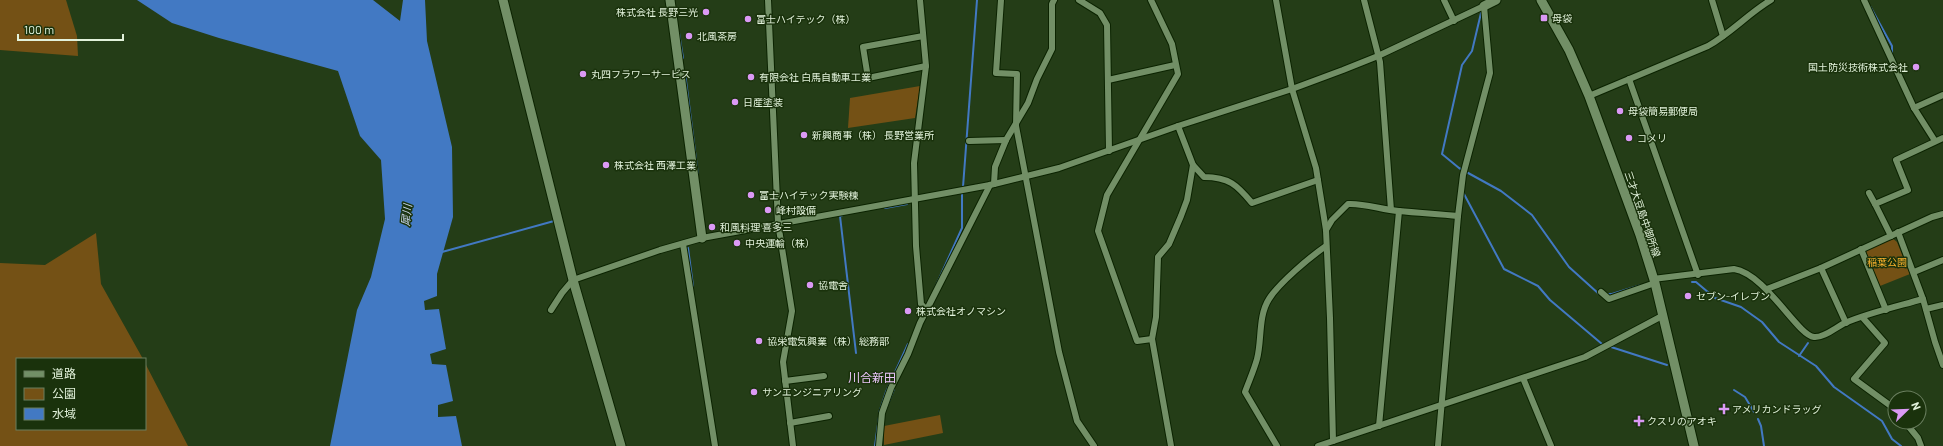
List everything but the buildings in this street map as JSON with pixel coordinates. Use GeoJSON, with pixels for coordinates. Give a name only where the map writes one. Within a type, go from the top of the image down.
{"type":"FeatureCollection","features":[{"type":"Feature","properties":{"kind":"street"},"geometry":{"type":"LineString","coordinates":[[504,0],[573,280],[621,446]]}},
{"type":"Feature","properties":{"kind":"street"},"geometry":{"type":"LineString","coordinates":[[670,0],[702,238]]}},
{"type":"Feature","properties":{"kind":"street"},"geometry":{"type":"LineString","coordinates":[[768,0],[778,223],[792,312],[783,362],[793,446]]}},
{"type":"Feature","properties":{"kind":"street"},"geometry":{"type":"LineString","coordinates":[[920,0],[926,66],[914,163],[916,246],[922,304],[927,310]]}},
{"type":"Feature","properties":{"kind":"street"},"geometry":{"type":"LineString","coordinates":[[1001,0],[996,73],[1017,74],[1016,126],[1058,352],[1077,421],[1094,446]]}},
{"type":"Feature","properties":{"kind":"street"},"geometry":{"type":"LineString","coordinates":[[879,446],[882,413],[891,388],[927,310],[992,184],[995,167],[1006,140],[1016,126],[1052,49],[1052,4],[1054,0]]}},
{"type":"Feature","properties":{"kind":"street"},"geometry":{"type":"LineString","coordinates":[[1079,0],[1100,13],[1107,25],[1109,151]]}},
{"type":"Feature","properties":{"kind":"street"},"geometry":{"type":"LineString","coordinates":[[1152,0],[1172,44],[1178,74],[1107,195],[1098,231],[1137,341],[1152,339]]}},
{"type":"Feature","properties":{"kind":"street"},"geometry":{"type":"LineString","coordinates":[[1276,0],[1292,89],[1307,133],[1318,180],[1326,230],[1336,442]]}},
{"type":"Feature","properties":{"kind":"street"},"geometry":{"type":"LineString","coordinates":[[1364,0],[1378,56],[1384,94],[1391,210]]}},
{"type":"Feature","properties":{"kind":"street"},"geometry":{"type":"LineString","coordinates":[[1444,0],[1454,21]]}},
{"type":"Feature","properties":{"kind":"street"},"geometry":{"type":"LineString","coordinates":[[551,310],[573,280],[702,238],[992,184],[1025,177],[1088,159],[1178,126],[1292,89],[1378,56],[1496,0]]}},
{"type":"Feature","properties":{"kind":"street","name":"三才大豆島中御所線"},"geometry":{"type":"LineString","coordinates":[[1541,0],[1569,50],[1589,96],[1640,235],[1654,281],[1694,446]]}},
{"type":"Feature","properties":{"kind":"street"},"geometry":{"type":"LineString","coordinates":[[1712,0],[1723,36]]}},
{"type":"Feature","properties":{"kind":"street"},"geometry":{"type":"LineString","coordinates":[[1589,96],[1708,46],[1723,36],[1753,11],[1771,0]]}},
{"type":"Feature","properties":{"kind":"street"},"geometry":{"type":"LineString","coordinates":[[1864,0],[1914,108],[1935,142]]}},
{"type":"Feature","properties":{"kind":"street"},"geometry":{"type":"LineString","coordinates":[[1438,446],[1463,172],[1490,73],[1484,6]]}},
{"type":"Feature","properties":{"kind":"street"},"geometry":{"type":"LineString","coordinates":[[923,36],[863,47],[868,78],[926,66]]}},
{"type":"Feature","properties":{"kind":"street"},"geometry":{"type":"LineString","coordinates":[[1108,80],[1176,65]]}},
{"type":"Feature","properties":{"kind":"street"},"geometry":{"type":"LineString","coordinates":[[1629,79],[1698,275]]}},
{"type":"Feature","properties":{"kind":"street"},"geometry":{"type":"LineString","coordinates":[[1914,108],[1943,95]]}},
{"type":"Feature","properties":{"kind":"street"},"geometry":{"type":"LineString","coordinates":[[1178,126],[1194,165],[1204,178],[1219,177],[1227,180],[1240,189],[1252,203],[1318,180]]}},
{"type":"Feature","properties":{"kind":"street"},"geometry":{"type":"LineString","coordinates":[[1875,204],[1908,190],[1896,160],[1943,138]]}},
{"type":"Feature","properties":{"kind":"street"},"geometry":{"type":"LineString","coordinates":[[969,141],[1006,140]]}},
{"type":"Feature","properties":{"kind":"street"},"geometry":{"type":"LineString","coordinates":[[1171,446],[1152,339],[1156,317],[1158,257],[1169,244],[1181,216],[1187,200],[1194,165]]}},
{"type":"Feature","properties":{"kind":"street"},"geometry":{"type":"LineString","coordinates":[[1869,193],[1891,236]]}},
{"type":"Feature","properties":{"kind":"street"},"geometry":{"type":"LineString","coordinates":[[1326,230],[1332,220],[1348,204],[1360,203],[1369,207],[1391,210],[1458,216]]}},
{"type":"Feature","properties":{"kind":"street"},"geometry":{"type":"LineString","coordinates":[[1379,426],[1399,211]]}},
{"type":"Feature","properties":{"kind":"street"},"geometry":{"type":"LineString","coordinates":[[1767,289],[1821,268],[1898,232],[1932,217],[1943,214]]}},
{"type":"Feature","properties":{"kind":"street"},"geometry":{"type":"LineString","coordinates":[[1898,232],[1924,299],[1935,342],[1943,364]]}},
{"type":"Feature","properties":{"kind":"street"},"geometry":{"type":"LineString","coordinates":[[683,244],[715,446]]}},
{"type":"Feature","properties":{"kind":"street"},"geometry":{"type":"LineString","coordinates":[[1277,446],[1245,392],[1257,360],[1264,313],[1269,299],[1288,278],[1326,246]]}},
{"type":"Feature","properties":{"kind":"street"},"geometry":{"type":"LineString","coordinates":[[1861,249],[1886,310]]}},
{"type":"Feature","properties":{"kind":"street"},"geometry":{"type":"LineString","coordinates":[[1914,272],[1943,260]]}},
{"type":"Feature","properties":{"kind":"street"},"geometry":{"type":"LineString","coordinates":[[1821,268],[1846,323]]}},
{"type":"Feature","properties":{"kind":"street"},"geometry":{"type":"LineString","coordinates":[[1603,294],[1609,298],[1617,297],[1654,281],[1734,269],[1741,270],[1767,289],[1800,326],[1812,337],[1818,336],[1846,323],[1924,299]]}},
{"type":"Feature","properties":{"kind":"street"},"geometry":{"type":"LineString","coordinates":[[1926,309],[1943,305]]}},
{"type":"Feature","properties":{"kind":"street"},"geometry":{"type":"LineString","coordinates":[[1318,446],[1336,442],[1379,426],[1585,357],[1662,316]]}},
{"type":"Feature","properties":{"kind":"street"},"geometry":{"type":"LineString","coordinates":[[1863,318],[1885,343],[1854,378],[1887,403]]}},
{"type":"Feature","properties":{"kind":"street"},"geometry":{"type":"LineString","coordinates":[[785,381],[824,376]]}},
{"type":"Feature","properties":{"kind":"street"},"geometry":{"type":"LineString","coordinates":[[1523,378],[1551,446]]}},
{"type":"Feature","properties":{"kind":"street"},"geometry":{"type":"LineString","coordinates":[[790,423],[826,417]]}},
{"type":"Feature","properties":{"kind":"street"},"geometry":{"type":"LineString","coordinates":[[1912,430],[1918,438],[1921,446]]}},
{"type":"Feature","properties":{"kind":"green space"},"geometry":{"type":"Polygon","coordinates":[[[0,0],[66,0],[77,36],[78,56],[0,50],[0,0]]]}},
{"type":"Feature","properties":{"kind":"green space"},"geometry":{"type":"Polygon","coordinates":[[[920,86],[915,118],[848,128],[850,98],[920,86]]]}},
{"type":"Feature","properties":{"kind":"green space"},"geometry":{"type":"Polygon","coordinates":[[[96,233],[101,284],[142,358],[16,358],[16,430],[146,430],[146,365],[188,446],[0,446],[0,263],[45,265],[96,233]]]}},
{"type":"Feature","properties":{"kind":"green space","name":"稲葉公園"},"geometry":{"type":"Polygon","coordinates":[[[1892,238],[1897,242],[1910,274],[1880,286],[1865,253],[1868,249],[1892,238]]]}},
{"type":"Feature","properties":{"kind":"green space"},"geometry":{"type":"Polygon","coordinates":[[[940,415],[943,433],[884,445],[884,426],[940,415]]]}},
{"type":"Feature","properties":{"kind":"water","name":"犀川"},"geometry":{"type":"Polygon","coordinates":[[[137,0],[373,0],[400,21],[403,0],[425,0],[427,41],[452,147],[453,217],[437,274],[437,296],[424,301],[425,310],[439,309],[446,349],[430,354],[432,364],[446,365],[453,401],[438,405],[438,417],[456,416],[462,446],[330,446],[357,310],[371,277],[385,219],[381,160],[360,136],[338,71],[219,38],[172,23],[137,0]]]}},
{"type":"Feature","properties":{"kind":"waterway"},"geometry":{"type":"LineString","coordinates":[[963,187],[977,0]]}},
{"type":"Feature","properties":{"kind":"waterway"},"geometry":{"type":"LineString","coordinates":[[1870,6],[1892,46],[1892,55]]}},
{"type":"Feature","properties":{"kind":"waterway"},"geometry":{"type":"LineString","coordinates":[[1481,13],[1472,51],[1462,65],[1442,154],[1459,168],[1501,191],[1532,215],[1569,267],[1599,294]]}},
{"type":"Feature","properties":{"kind":"waterway"},"geometry":{"type":"LineString","coordinates":[[679,33],[683,58]]}},
{"type":"Feature","properties":{"kind":"waterway"},"geometry":{"type":"LineString","coordinates":[[685,73],[698,175]]}},
{"type":"Feature","properties":{"kind":"waterway"},"geometry":{"type":"LineString","coordinates":[[934,290],[962,228],[962,193]]}},
{"type":"Feature","properties":{"kind":"waterway"},"geometry":{"type":"LineString","coordinates":[[1464,194],[1504,269],[1538,286],[1550,300],[1602,344]]}},
{"type":"Feature","properties":{"kind":"waterway"},"geometry":{"type":"LineString","coordinates":[[885,208],[907,204]]}},
{"type":"Feature","properties":{"kind":"waterway"},"geometry":{"type":"LineString","coordinates":[[843,215],[840,216],[856,353]]}},
{"type":"Feature","properties":{"kind":"waterway"},"geometry":{"type":"LineString","coordinates":[[442,252],[554,221]]}},
{"type":"Feature","properties":{"kind":"waterway"},"geometry":{"type":"LineString","coordinates":[[688,248],[693,286]]}},
{"type":"Feature","properties":{"kind":"waterway"},"geometry":{"type":"LineString","coordinates":[[1692,282],[1696,282],[1715,298],[1741,307],[1762,322],[1779,342],[1816,366],[1834,387],[1882,421],[1892,439],[1901,446]]}},
{"type":"Feature","properties":{"kind":"waterway"},"geometry":{"type":"LineString","coordinates":[[1605,294],[1612,294],[1641,285]]}},
{"type":"Feature","properties":{"kind":"waterway"},"geometry":{"type":"LineString","coordinates":[[1799,356],[1808,343]]}},
{"type":"Feature","properties":{"kind":"waterway"},"geometry":{"type":"LineString","coordinates":[[879,413],[886,392],[908,344]]}},
{"type":"Feature","properties":{"kind":"waterway"},"geometry":{"type":"LineString","coordinates":[[1608,346],[1667,365]]}},
{"type":"Feature","properties":{"kind":"waterway"},"geometry":{"type":"LineString","coordinates":[[886,409],[894,389]]}},
{"type":"Feature","properties":{"kind":"waterway"},"geometry":{"type":"LineString","coordinates":[[1734,390],[1745,397],[1754,412]]}},
{"type":"Feature","properties":{"kind":"waterway"},"geometry":{"type":"LineString","coordinates":[[875,446],[879,417]]}},
{"type":"Feature","properties":{"kind":"waterway"},"geometry":{"type":"LineString","coordinates":[[1758,419],[1761,426],[1764,446]]}},
{"type":"Feature","properties":{"kind":"place","name":"株式会社 長野三光"},"geometry":{"type":"Point","coordinates":[706,12]}},
{"type":"Feature","properties":{"kind":"place","name":"母袋"},"geometry":{"type":"Point","coordinates":[1544,18]}},
{"type":"Feature","properties":{"kind":"place","name":"富士ハイテック（株）"},"geometry":{"type":"Point","coordinates":[748,19]}},
{"type":"Feature","properties":{"kind":"place","name":"北風茶房"},"geometry":{"type":"Point","coordinates":[689,36]}},
{"type":"Feature","properties":{"kind":"place","name":"国土防災技術株式会社"},"geometry":{"type":"Point","coordinates":[1916,67]}},
{"type":"Feature","properties":{"kind":"place","name":"丸四フラワーサービス"},"geometry":{"type":"Point","coordinates":[583,74]}},
{"type":"Feature","properties":{"kind":"place","name":"有限会社 白馬自動車工業"},"geometry":{"type":"Point","coordinates":[751,77]}},
{"type":"Feature","properties":{"kind":"place","name":"日産塗装"},"geometry":{"type":"Point","coordinates":[735,102]}},
{"type":"Feature","properties":{"kind":"place","name":"母袋簡易郵便局"},"geometry":{"type":"Point","coordinates":[1620,111]}},
{"type":"Feature","properties":{"kind":"place","name":"新興商事（株） 長野営業所"},"geometry":{"type":"Point","coordinates":[804,135]}},
{"type":"Feature","properties":{"kind":"place","name":"コメリ"},"geometry":{"type":"Point","coordinates":[1629,138]}},
{"type":"Feature","properties":{"kind":"place","name":"株式会社 西澤工業"},"geometry":{"type":"Point","coordinates":[606,165]}},
{"type":"Feature","properties":{"kind":"place","name":"富士ハイテック実験棟"},"geometry":{"type":"Point","coordinates":[751,195]}},
{"type":"Feature","properties":{"kind":"place","name":"峰村設備"},"geometry":{"type":"Point","coordinates":[768,210]}},
{"type":"Feature","properties":{"kind":"place","name":"和風料理 喜多三"},"geometry":{"type":"Point","coordinates":[712,227]}},
{"type":"Feature","properties":{"kind":"place","name":"中央運輸（株）"},"geometry":{"type":"Point","coordinates":[737,243]}},
{"type":"Feature","properties":{"kind":"place","name":"協電舎"},"geometry":{"type":"Point","coordinates":[810,285]}},
{"type":"Feature","properties":{"kind":"place","name":"セブン-イレブン"},"geometry":{"type":"Point","coordinates":[1688,296]}},
{"type":"Feature","properties":{"kind":"place","name":"株式会社オノマシン"},"geometry":{"type":"Point","coordinates":[908,311]}},
{"type":"Feature","properties":{"kind":"place","name":"協栄電気興業（株） 総務部"},"geometry":{"type":"Point","coordinates":[759,341]}},
{"type":"Feature","properties":{"kind":"place","name":"サンエンジニアリング"},"geometry":{"type":"Point","coordinates":[754,392]}},
{"type":"Feature","properties":{"kind":"place","name":"アメリカンドラッグ"},"geometry":{"type":"Point","coordinates":[1724,409]}},
{"type":"Feature","properties":{"kind":"place","name":"クスリのアオキ"},"geometry":{"type":"Point","coordinates":[1639,421]}},
{"type":"Feature","properties":{"kind":"district","name":"川合新田"},"geometry":{"type":"Point","coordinates":[872,377]}}]}
